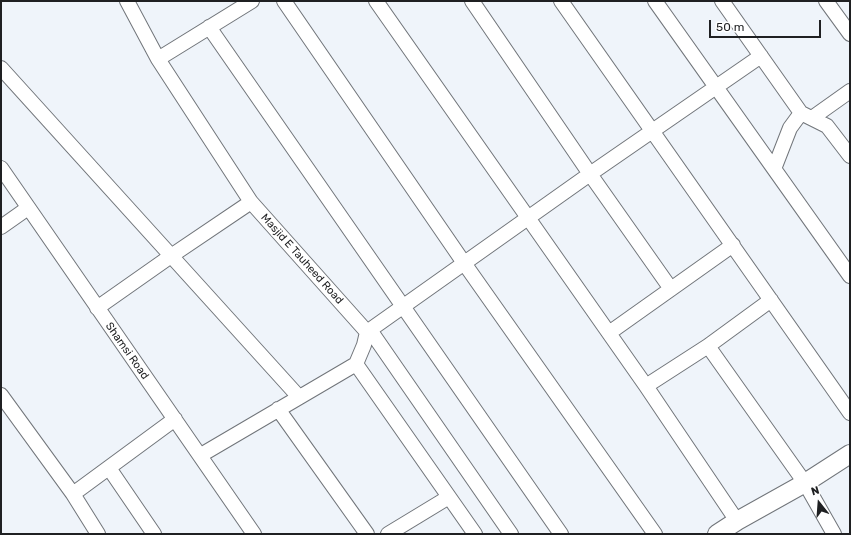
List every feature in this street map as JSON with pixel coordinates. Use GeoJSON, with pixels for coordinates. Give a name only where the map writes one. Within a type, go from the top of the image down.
{"type":"FeatureCollection","features":[{"type":"Feature","properties":{"kind":"main road"},"geometry":{"type":"LineString","coordinates":[[717,534],[737,521],[805,483],[850,454]]}},
{"type":"Feature","properties":{"kind":"street","name":"Masjid E Tauheed Road"},"geometry":{"type":"LineString","coordinates":[[127,1],[158,59],[251,202],[369,331],[511,534]]}},
{"type":"Feature","properties":{"kind":"street"},"geometry":{"type":"LineString","coordinates":[[158,59],[252,1]]}},
{"type":"Feature","properties":{"kind":"street"},"geometry":{"type":"LineString","coordinates":[[284,1],[464,263],[655,534]]}},
{"type":"Feature","properties":{"kind":"street"},"geometry":{"type":"LineString","coordinates":[[376,1],[646,386],[737,521]]}},
{"type":"Feature","properties":{"kind":"street"},"geometry":{"type":"LineString","coordinates":[[472,1],[590,174],[671,289]]}},
{"type":"Feature","properties":{"kind":"street"},"geometry":{"type":"LineString","coordinates":[[561,1],[850,413]]}},
{"type":"Feature","properties":{"kind":"street"},"geometry":{"type":"LineString","coordinates":[[655,1],[850,276]]}},
{"type":"Feature","properties":{"kind":"street"},"geometry":{"type":"LineString","coordinates":[[722,1],[761,56],[806,115],[827,126],[850,156]]}},
{"type":"Feature","properties":{"kind":"street"},"geometry":{"type":"LineString","coordinates":[[826,1],[850,34]]}},
{"type":"Feature","properties":{"kind":"street"},"geometry":{"type":"LineString","coordinates":[[209,27],[561,534]]}},
{"type":"Feature","properties":{"kind":"street"},"geometry":{"type":"LineString","coordinates":[[201,455],[356,364],[369,331],[652,130],[761,56]]}},
{"type":"Feature","properties":{"kind":"street"},"geometry":{"type":"LineString","coordinates":[[1,68],[299,397]]}},
{"type":"Feature","properties":{"kind":"street"},"geometry":{"type":"LineString","coordinates":[[774,169],[790,128],[806,115],[850,91]]}},
{"type":"Feature","properties":{"kind":"street","name":"Shamsi Road"},"geometry":{"type":"LineString","coordinates":[[1,168],[97,308],[201,455],[254,534]]}},
{"type":"Feature","properties":{"kind":"street"},"geometry":{"type":"LineString","coordinates":[[97,308],[251,202]]}},
{"type":"Feature","properties":{"kind":"street"},"geometry":{"type":"LineString","coordinates":[[1,227],[28,208]]}},
{"type":"Feature","properties":{"kind":"street"},"geometry":{"type":"LineString","coordinates":[[608,333],[733,245]]}},
{"type":"Feature","properties":{"kind":"street"},"geometry":{"type":"LineString","coordinates":[[646,386],[708,346],[771,300]]}},
{"type":"Feature","properties":{"kind":"street"},"geometry":{"type":"LineString","coordinates":[[708,346],[805,483],[834,534]]}},
{"type":"Feature","properties":{"kind":"street"},"geometry":{"type":"LineString","coordinates":[[356,364],[475,534]]}},
{"type":"Feature","properties":{"kind":"street"},"geometry":{"type":"LineString","coordinates":[[1,395],[73,494],[98,534]]}},
{"type":"Feature","properties":{"kind":"street"},"geometry":{"type":"LineString","coordinates":[[278,409],[367,534]]}},
{"type":"Feature","properties":{"kind":"street"},"geometry":{"type":"LineString","coordinates":[[73,494],[176,419]]}},
{"type":"Feature","properties":{"kind":"street"},"geometry":{"type":"LineString","coordinates":[[108,468],[154,534]]}},
{"type":"Feature","properties":{"kind":"street"},"geometry":{"type":"LineString","coordinates":[[388,534],[449,496]]}}]}
